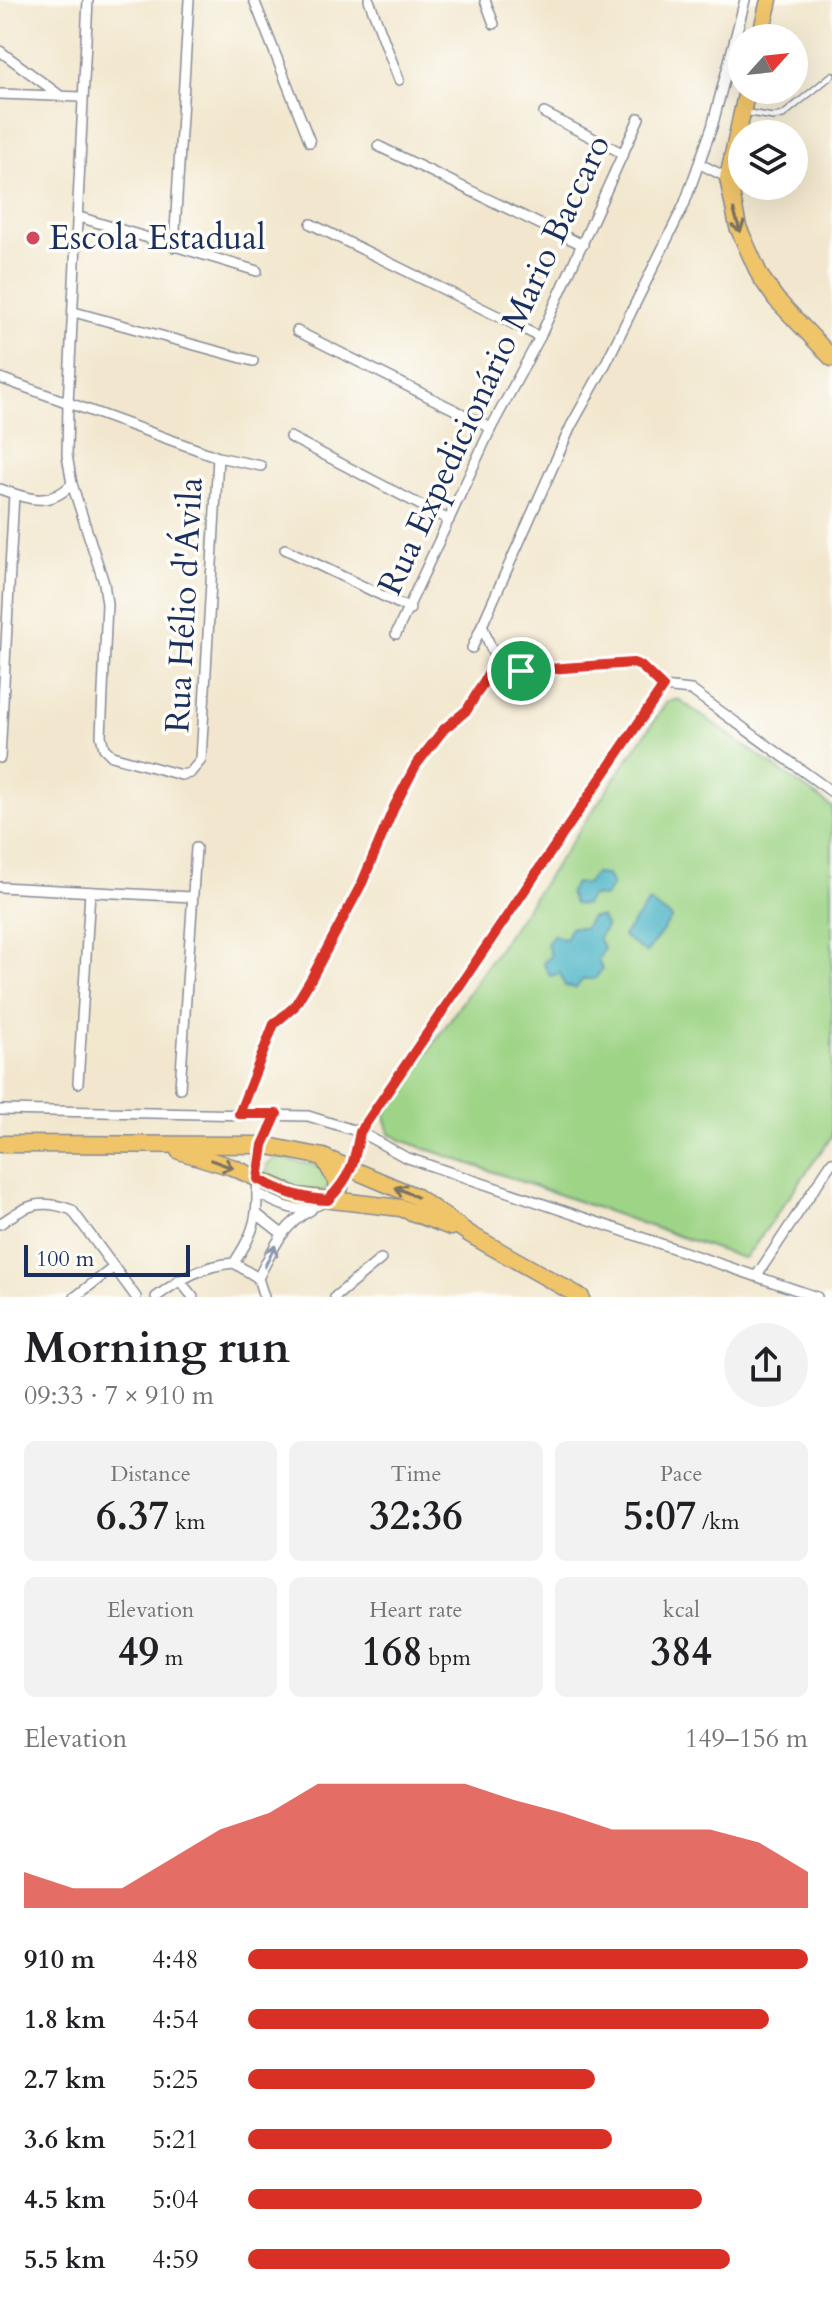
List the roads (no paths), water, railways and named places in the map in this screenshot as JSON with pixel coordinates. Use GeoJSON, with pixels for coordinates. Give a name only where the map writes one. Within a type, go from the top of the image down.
{"type":"FeatureCollection","features":[{"type":"Feature","properties":{"kind":"main road"},"geometry":{"type":"LineString","coordinates":[[763,24],[769,0]]}},
{"type":"Feature","properties":{"kind":"main road"},"geometry":{"type":"LineString","coordinates":[[739,120],[743,104]]}},
{"type":"Feature","properties":{"kind":"main road"},"geometry":{"type":"LineString","coordinates":[[732,200],[738,227],[760,276],[790,316],[832,358]]}},
{"type":"Feature","properties":{"kind":"main road"},"geometry":{"type":"LineString","coordinates":[[0,1144],[263,1145],[323,1157],[415,1196],[471,1235],[581,1297]]}},
{"type":"Feature","properties":{"kind":"main road"},"geometry":{"type":"LineString","coordinates":[[147,1145],[203,1157],[258,1186],[297,1196],[401,1208],[471,1235]]}},
{"type":"Feature","properties":{"kind":"main road"},"geometry":{"type":"LineString","coordinates":[[323,1157],[327,1199]]}},
{"type":"Feature","properties":{"kind":"street"},"geometry":{"type":"LineString","coordinates":[[0,489],[38,500],[62,494],[72,484],[67,455],[68,404],[88,0]]}},
{"type":"Feature","properties":{"kind":"street"},"geometry":{"type":"LineString","coordinates":[[174,247],[189,0]]}},
{"type":"Feature","properties":{"kind":"street"},"geometry":{"type":"LineString","coordinates":[[254,0],[310,142]]}},
{"type":"Feature","properties":{"kind":"street"},"geometry":{"type":"LineString","coordinates":[[369,0],[399,80]]}},
{"type":"Feature","properties":{"kind":"street"},"geometry":{"type":"LineString","coordinates":[[485,0],[494,24]]}},
{"type":"Feature","properties":{"kind":"street"},"geometry":{"type":"LineString","coordinates":[[472,648],[571,426],[684,205],[700,164],[745,0]]}},
{"type":"Feature","properties":{"kind":"street"},"geometry":{"type":"LineString","coordinates":[[0,51],[22,82],[59,95],[81,97]]}},
{"type":"Feature","properties":{"kind":"street"},"geometry":{"type":"LineString","coordinates":[[0,94],[22,82],[59,95]]}},
{"type":"Feature","properties":{"kind":"street"},"geometry":{"type":"LineString","coordinates":[[544,113],[622,153]]}},
{"type":"Feature","properties":{"kind":"street","name":"Rua Expedicionário Mario Baccaro"},"geometry":{"type":"LineString","coordinates":[[396,634],[491,428],[540,337],[639,118]]}},
{"type":"Feature","properties":{"kind":"street"},"geometry":{"type":"LineString","coordinates":[[378,146],[583,245]]}},
{"type":"Feature","properties":{"kind":"street"},"geometry":{"type":"LineString","coordinates":[[700,164],[728,178]]}},
{"type":"Feature","properties":{"kind":"street"},"geometry":{"type":"LineString","coordinates":[[79,217],[257,271]]}},
{"type":"Feature","properties":{"kind":"street"},"geometry":{"type":"LineString","coordinates":[[311,224],[540,337]]}},
{"type":"Feature","properties":{"kind":"street"},"geometry":{"type":"LineString","coordinates":[[74,312],[253,361]]}},
{"type":"Feature","properties":{"kind":"street"},"geometry":{"type":"LineString","coordinates":[[297,331],[491,428]]}},
{"type":"Feature","properties":{"kind":"street"},"geometry":{"type":"LineString","coordinates":[[0,378],[218,457],[261,466]]}},
{"type":"Feature","properties":{"kind":"street"},"geometry":{"type":"LineString","coordinates":[[290,437],[449,520]]}},
{"type":"Feature","properties":{"kind":"street","name":"Rua Hélio d'Ávila"},"geometry":{"type":"LineString","coordinates":[[72,484],[104,583],[107,604],[101,736],[104,748],[112,756],[181,775],[190,773],[201,760],[218,457]]}},
{"type":"Feature","properties":{"kind":"street"},"geometry":{"type":"LineString","coordinates":[[0,758],[14,494]]}},
{"type":"Feature","properties":{"kind":"street"},"geometry":{"type":"LineString","coordinates":[[285,549],[410,609]]}},
{"type":"Feature","properties":{"kind":"street"},"geometry":{"type":"LineString","coordinates":[[482,625],[496,661],[505,668],[521,671],[633,663],[641,666],[663,687],[691,690],[832,792]]}},
{"type":"Feature","properties":{"kind":"street"},"geometry":{"type":"LineString","coordinates":[[239,1114],[274,1024],[294,1007],[311,979],[362,883],[395,805],[416,765],[444,729],[467,710],[496,661]]}},
{"type":"Feature","properties":{"kind":"street"},"geometry":{"type":"LineString","coordinates":[[258,1278],[281,1233],[293,1221],[327,1199],[353,1168],[360,1132],[663,687]]}},
{"type":"Feature","properties":{"kind":"street"},"geometry":{"type":"LineString","coordinates":[[180,1088],[196,848]]}},
{"type":"Feature","properties":{"kind":"street"},"geometry":{"type":"LineString","coordinates":[[0,887],[192,897]]}},
{"type":"Feature","properties":{"kind":"street"},"geometry":{"type":"LineString","coordinates":[[78,1083],[90,892]]}},
{"type":"Feature","properties":{"kind":"street"},"geometry":{"type":"LineString","coordinates":[[0,1110],[308,1116],[360,1132],[405,1157],[817,1297]]}},
{"type":"Feature","properties":{"kind":"street"},"geometry":{"type":"LineString","coordinates":[[234,1263],[247,1243],[258,1215],[263,1145],[277,1114]]}},
{"type":"Feature","properties":{"kind":"street"},"geometry":{"type":"LineString","coordinates":[[757,1275],[832,1162]]}},
{"type":"Feature","properties":{"kind":"street"},"geometry":{"type":"LineString","coordinates":[[0,1224],[27,1206],[64,1207],[77,1215],[136,1297]]}},
{"type":"Feature","properties":{"kind":"street"},"geometry":{"type":"LineString","coordinates":[[258,1215],[281,1233]]}},
{"type":"Feature","properties":{"kind":"street"},"geometry":{"type":"LineString","coordinates":[[335,1297],[381,1259]]}},
{"type":"Feature","properties":{"kind":"street"},"geometry":{"type":"LineString","coordinates":[[156,1297],[179,1280],[207,1267],[234,1263],[258,1278],[264,1297]]}},
{"type":"Feature","properties":{"kind":"street"},"geometry":{"type":"LineString","coordinates":[[75,1297],[114,1267]]}},
{"type":"Feature","properties":{"kind":"street"},"geometry":{"type":"LineString","coordinates":[[179,1280],[193,1297]]}},
{"type":"Feature","properties":{"kind":"lane"},"geometry":{"type":"LineString","coordinates":[[741,112],[773,117],[783,115],[832,75]]}},
{"type":"Feature","properties":{"kind":"water"},"geometry":{"type":"Polygon","coordinates":[[[594,874],[607,875],[612,886],[604,897],[590,896],[585,905],[574,904],[569,893],[575,883],[586,884],[594,874]]]}},
{"type":"Feature","properties":{"kind":"water"},"geometry":{"type":"Polygon","coordinates":[[[649,902],[672,918],[646,953],[623,936],[649,902]]]}},
{"type":"Feature","properties":{"kind":"water"},"geometry":{"type":"Polygon","coordinates":[[[591,917],[601,917],[606,927],[598,938],[604,949],[598,960],[602,969],[595,979],[583,979],[576,988],[565,986],[560,973],[550,976],[543,963],[551,956],[547,944],[553,935],[565,939],[571,927],[584,928],[591,917]]]}},
{"type":"Feature","properties":{"kind":"place","name":"Escola Estadual"},"geometry":{"type":"Point","coordinates":[33,238]}}]}
